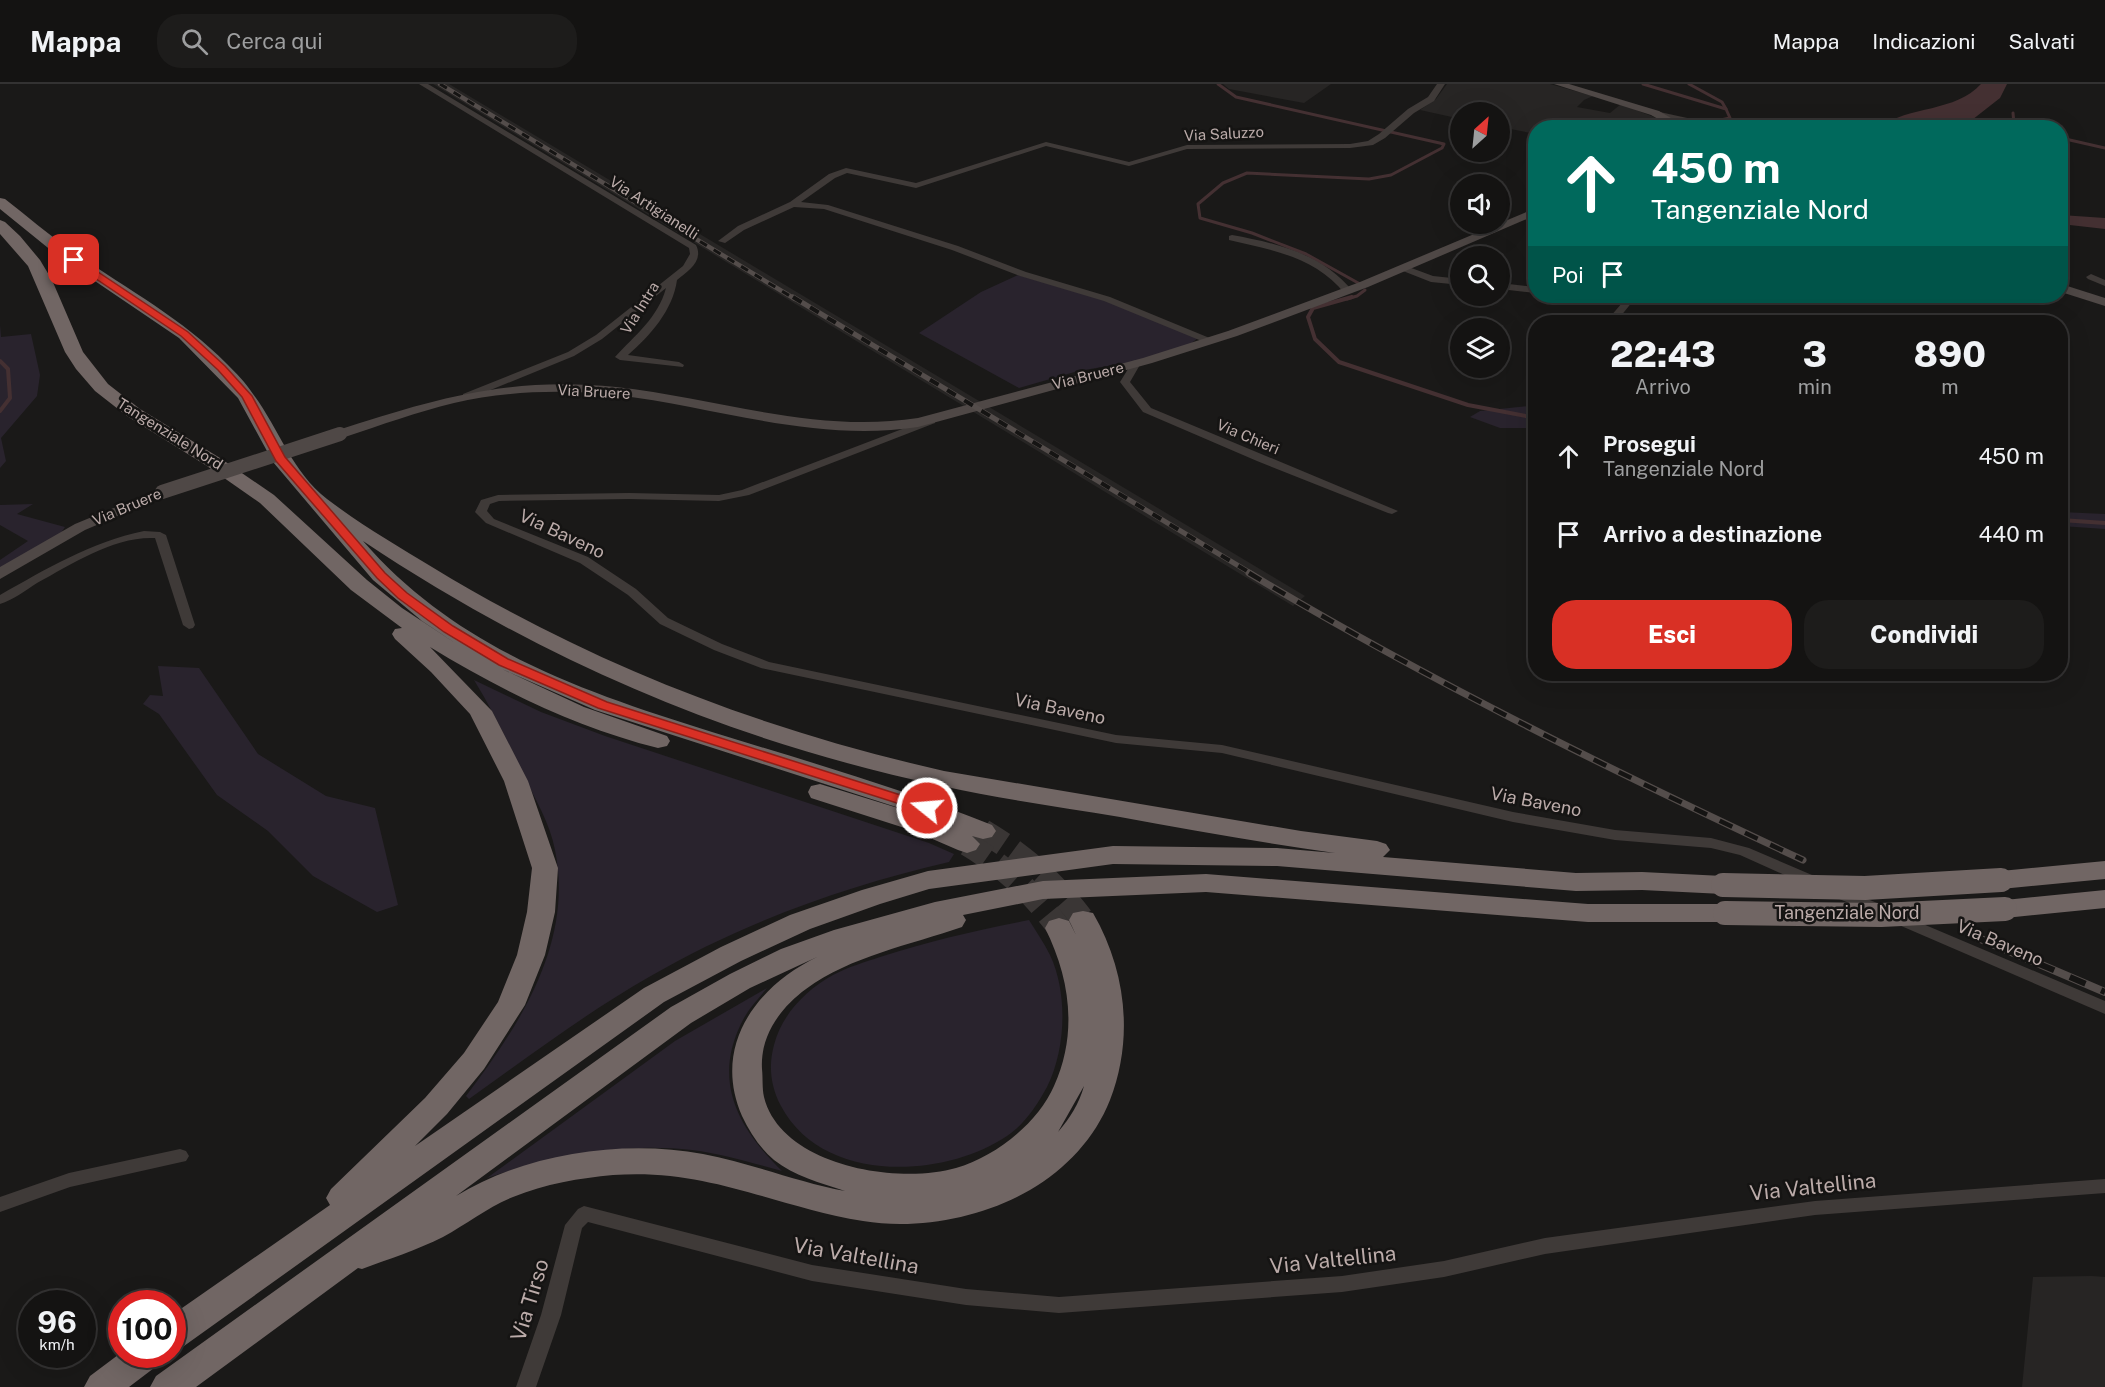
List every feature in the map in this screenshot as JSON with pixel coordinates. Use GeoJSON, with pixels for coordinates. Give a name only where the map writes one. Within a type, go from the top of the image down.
{"type":"FeatureCollection","features":[{"type":"Feature","properties":{"kind":"highway"},"geometry":{"type":"LineString","coordinates":[[0,202],[64,253],[200,347],[246,396],[280,458],[381,575],[403,595],[449,629],[504,662],[603,705],[927,808],[975,838],[923,825],[625,731],[546,700],[500,679],[421,633],[358,584]]}},
{"type":"Feature","properties":{"kind":"highway","name":"Tangenziale Nord"},"geometry":{"type":"LineString","coordinates":[[0,225],[22,246],[37,267],[72,353],[94,380],[119,403],[220,466],[270,501],[358,584]]}},
{"type":"Feature","properties":{"kind":"highway"},"geometry":{"type":"LineString","coordinates":[[318,502],[390,551],[576,655],[654,690],[844,755],[944,779],[1301,840],[1642,881]]}},
{"type":"Feature","properties":{"kind":"highway"},"geometry":{"type":"LineString","coordinates":[[276,1260],[384,1159],[436,1106],[474,1061],[511,1005],[531,955],[541,912],[545,868],[536,837],[516,781],[480,711],[439,667],[377,611],[358,584]]}},
{"type":"Feature","properties":{"kind":"highway"},"geometry":{"type":"LineString","coordinates":[[186,1325],[654,995],[731,954],[800,922],[871,897],[928,880],[1113,855],[1277,857],[1576,882],[1642,881]]}},
{"type":"Feature","properties":{"kind":"highway","name":"Tangenziale Nord"},"geometry":{"type":"LineString","coordinates":[[1642,881],[1865,888],[2001,880],[2105,870]]}},
{"type":"Feature","properties":{"kind":"highway","name":"Tangenziale Nord"},"geometry":{"type":"LineString","coordinates":[[1013,897],[1043,890],[1206,883],[1588,913],[1881,915],[2005,909],[2105,899]]}},
{"type":"Feature","properties":{"kind":"highway"},"geometry":{"type":"LineString","coordinates":[[334,1266],[427,1229],[490,1192],[565,1169],[608,1163],[643,1161],[684,1163],[715,1169],[855,1208],[898,1212],[939,1209],[983,1198],[1017,1183],[1049,1161],[1071,1139],[1094,1103],[1104,1073],[1110,1042],[1111,1007],[1106,976],[1095,944],[1071,924],[1071,950],[1084,1000],[1081,1049],[1065,1098],[1037,1136],[1022,1149],[994,1165],[959,1180],[922,1186],[891,1186],[840,1179],[806,1165],[780,1146],[761,1124],[749,1098],[745,1074],[748,1048],[754,1032],[774,1001],[798,981],[836,960],[920,933],[1013,897]]}},
{"type":"Feature","properties":{"kind":"highway"},"geometry":{"type":"LineString","coordinates":[[168,1387],[681,1015],[740,981],[791,957],[894,921],[1013,897]]}},
{"type":"Feature","properties":{"kind":"highway"},"geometry":{"type":"LineString","coordinates":[[102,1387],[127,1368]]}},
{"type":"Feature","properties":{"kind":"street","name":"Via Artigianelli"},"geometry":{"type":"LineString","coordinates":[[423,84],[693,247],[695,258],[672,280],[599,337],[571,354],[467,396]]}},
{"type":"Feature","properties":{"kind":"street","name":"Via Saluzzo"},"geometry":{"type":"LineString","coordinates":[[793,204],[832,176],[846,170],[916,186],[1046,144],[1129,164],[1187,147],[1350,146],[1370,143],[1411,111],[1431,99],[1441,84]]}},
{"type":"Feature","properties":{"kind":"street"},"geometry":{"type":"LineString","coordinates":[[1558,84],[1682,120]]}},
{"type":"Feature","properties":{"kind":"street"},"geometry":{"type":"LineString","coordinates":[[1655,113],[1670,120]]}},
{"type":"Feature","properties":{"kind":"street"},"geometry":{"type":"LineString","coordinates":[[722,241],[741,228],[793,204],[825,207],[915,235],[1023,274],[1107,299],[1209,341]]}},
{"type":"Feature","properties":{"kind":"street","name":"Via Bruere"},"geometry":{"type":"LineString","coordinates":[[0,574],[80,527],[162,492],[340,434],[467,396],[534,390],[600,390],[649,396],[831,427],[890,427],[930,421],[1209,341],[1348,292],[1528,215]]}},
{"type":"Feature","properties":{"kind":"street"},"geometry":{"type":"LineString","coordinates":[[1232,238],[1272,246],[1306,260],[1340,279],[1348,292]]}},
{"type":"Feature","properties":{"kind":"street"},"geometry":{"type":"LineString","coordinates":[[1406,269],[1431,279],[1450,281]]}},
{"type":"Feature","properties":{"kind":"street"},"geometry":{"type":"LineString","coordinates":[[2091,278],[2105,281]]}},
{"type":"Feature","properties":{"kind":"street","name":"Via Intra"},"geometry":{"type":"LineString","coordinates":[[672,280],[672,291],[640,340],[620,357],[679,365]]}},
{"type":"Feature","properties":{"kind":"street"},"geometry":{"type":"LineString","coordinates":[[1510,287],[1528,289]]}},
{"type":"Feature","properties":{"kind":"street"},"geometry":{"type":"LineString","coordinates":[[2068,290],[2105,302]]}},
{"type":"Feature","properties":{"kind":"street"},"geometry":{"type":"LineString","coordinates":[[1617,315],[1626,303]]}},
{"type":"Feature","properties":{"kind":"street","name":"Via Chieri"},"geometry":{"type":"LineString","coordinates":[[1136,363],[1125,382],[1147,410],[1392,511]]}},
{"type":"Feature","properties":{"kind":"street","name":"Via Baveno"},"geometry":{"type":"LineString","coordinates":[[930,421],[745,493],[719,498],[618,496],[498,498],[485,502],[481,512],[490,521],[584,560],[632,592],[664,621],[718,647],[766,665],[1116,740],[1222,749],[1513,817],[1615,835],[1711,843],[1733,848],[2105,1008]]}},
{"type":"Feature","properties":{"kind":"street"},"geometry":{"type":"LineString","coordinates":[[0,600],[91,551],[150,532],[160,535],[189,625]]}},
{"type":"Feature","properties":{"kind":"street"},"geometry":{"type":"LineString","coordinates":[[0,1204],[69,1180],[180,1156]]}},
{"type":"Feature","properties":{"kind":"street","name":"Via Valtellina"},"geometry":{"type":"LineString","coordinates":[[574,1226],[584,1214],[737,1256],[812,1273],[966,1297],[1059,1305],[1342,1284],[1444,1269],[1556,1244],[1815,1208],[2105,1186]]}},
{"type":"Feature","properties":{"kind":"street","name":"Via Tirso"},"geometry":{"type":"LineString","coordinates":[[526,1387],[551,1315],[574,1226]]}},
{"type":"Feature","properties":{"kind":"shaded area"},"geometry":{"type":"Polygon","coordinates":[[[433,84],[449,84],[1305,596],[1293,606],[433,84]]]}},
{"type":"Feature","properties":{"kind":"shaded area"},"geometry":{"type":"Polygon","coordinates":[[[1223,84],[1331,84],[1304,103],[1229,89],[1223,84]]]}},
{"type":"Feature","properties":{"kind":"shaded area"},"geometry":{"type":"Polygon","coordinates":[[[1447,84],[1550,84],[1593,96],[1584,100],[1577,107],[1610,113],[1621,104],[1661,120],[1528,120],[1528,132],[1510,129],[1510,102],[1450,102],[1450,117],[1420,110],[1436,99],[1447,84]]]}},
{"type":"Feature","properties":{"kind":"shaded area"},"geometry":{"type":"Polygon","coordinates":[[[1981,84],[2007,84],[2000,98],[1972,120],[1891,120],[1959,100],[1981,84]]]}},
{"type":"Feature","properties":{"kind":"shaded area"},"geometry":{"type":"Polygon","coordinates":[[[2068,215],[2105,218],[2105,229],[2068,225],[2068,215]]]}},
{"type":"Feature","properties":{"kind":"shaded area"},"geometry":{"type":"Polygon","coordinates":[[[1018,275],[1107,301],[1198,338],[1176,355],[1078,371],[1019,388],[919,333],[981,292],[1018,275]]]}},
{"type":"Feature","properties":{"kind":"shaded area"},"geometry":{"type":"Polygon","coordinates":[[[0,325],[1,337],[31,334],[40,375],[37,396],[1,438],[6,461],[0,468],[0,325]]]}},
{"type":"Feature","properties":{"kind":"shaded area"},"geometry":{"type":"Polygon","coordinates":[[[1528,406],[1528,428],[1500,428],[1470,417],[1480,411],[1528,406]]]}},
{"type":"Feature","properties":{"kind":"shaded area"},"geometry":{"type":"Polygon","coordinates":[[[33,504],[17,514],[65,527],[56,540],[0,575],[0,560],[28,541],[0,525],[0,505],[33,504]]]}},
{"type":"Feature","properties":{"kind":"shaded area"},"geometry":{"type":"Polygon","coordinates":[[[2068,512],[2105,514],[2105,529],[2068,526],[2068,512]]]}},
{"type":"Feature","properties":{"kind":"shaded area"},"geometry":{"type":"Polygon","coordinates":[[[158,666],[199,668],[258,754],[326,796],[375,808],[398,905],[377,912],[313,876],[268,831],[217,795],[159,714],[143,704],[150,695],[163,696],[158,666]]]}},
{"type":"Feature","properties":{"kind":"shaded area"},"geometry":{"type":"Polygon","coordinates":[[[474,680],[541,712],[605,736],[929,843],[954,854],[949,862],[871,882],[795,908],[757,923],[684,958],[603,1005],[469,1099],[466,1096],[505,1041],[538,982],[557,918],[559,884],[553,840],[546,821],[488,703],[474,680]]]}},
{"type":"Feature","properties":{"kind":"shaded area"},"geometry":{"type":"Polygon","coordinates":[[[1029,920],[1048,951],[1056,970],[1062,1003],[1062,1021],[1058,1056],[1047,1087],[1030,1114],[1019,1126],[1007,1136],[981,1150],[950,1160],[918,1166],[885,1166],[854,1161],[825,1150],[800,1131],[781,1106],[771,1077],[774,1045],[783,1023],[796,1004],[823,981],[862,963],[935,941],[1029,920]]]}},
{"type":"Feature","properties":{"kind":"shaded area"},"geometry":{"type":"Polygon","coordinates":[[[767,988],[746,1014],[734,1040],[730,1061],[730,1082],[734,1101],[752,1137],[782,1171],[692,1150],[639,1148],[563,1157],[487,1178],[675,1041],[767,988]]]}},
{"type":"Feature","properties":{"kind":"shaded area"},"geometry":{"type":"Polygon","coordinates":[[[2033,1277],[2105,1277],[2105,1387],[2022,1387],[2033,1277]]]}},
{"type":"Feature","properties":{"kind":"waterway"},"geometry":{"type":"LineString","coordinates":[[1218,84],[1236,97],[1444,144],[1442,148],[1391,175],[1369,179],[1247,173],[1223,183],[1198,204],[1200,218],[1252,233],[1306,254],[1360,284]]}},
{"type":"Feature","properties":{"kind":"waterway"},"geometry":{"type":"LineString","coordinates":[[1643,84],[1726,109]]}},
{"type":"Feature","properties":{"kind":"waterway"},"geometry":{"type":"LineString","coordinates":[[1689,84],[1722,102],[1726,109]]}},
{"type":"Feature","properties":{"kind":"waterway"},"geometry":{"type":"LineString","coordinates":[[1720,120],[1730,118],[1726,109]]}},
{"type":"Feature","properties":{"kind":"waterway"},"geometry":{"type":"LineString","coordinates":[[2013,113],[2014,120]]}},
{"type":"Feature","properties":{"kind":"waterway"},"geometry":{"type":"LineString","coordinates":[[2068,140],[2105,148]]}},
{"type":"Feature","properties":{"kind":"waterway"},"geometry":{"type":"LineString","coordinates":[[1347,299],[1365,290]]}},
{"type":"Feature","properties":{"kind":"waterway"},"geometry":{"type":"LineString","coordinates":[[1352,297],[1313,308],[1308,317],[1315,339],[1339,362],[1468,405],[1528,416]]}},
{"type":"Feature","properties":{"kind":"waterway"},"geometry":{"type":"LineString","coordinates":[[0,361],[8,369],[10,398],[0,411]]}},
{"type":"Feature","properties":{"kind":"waterway"},"geometry":{"type":"LineString","coordinates":[[2068,520],[2105,523]]}},
{"type":"Feature","properties":{"kind":"tunnel"},"geometry":{"type":"LineString","coordinates":[[983,831],[1038,871],[1083,920]]}},
{"type":"Feature","properties":{"kind":"tunnel"},"geometry":{"type":"LineString","coordinates":[[967,844],[993,861],[1017,881],[1059,928]]}},
{"type":"Feature","properties":{"kind":"railway"},"geometry":{"type":"LineString","coordinates":[[440,84],[795,299]]}},
{"type":"Feature","properties":{"kind":"railway"},"geometry":{"type":"LineString","coordinates":[[793,297],[1252,574]]}},
{"type":"Feature","properties":{"kind":"railway"},"geometry":{"type":"LineString","coordinates":[[1249,573],[1384,651],[1522,724],[1803,860]]}},
{"type":"Feature","properties":{"kind":"railway"},"geometry":{"type":"LineString","coordinates":[[1976,937],[2105,992]]}},
{"type":"Feature","properties":{"kind":"route"},"geometry":{"type":"LineString","coordinates":[[74,260],[200,347],[246,396],[280,458],[381,575],[430,616],[472,644],[504,662],[603,705],[927,808]]}}]}
